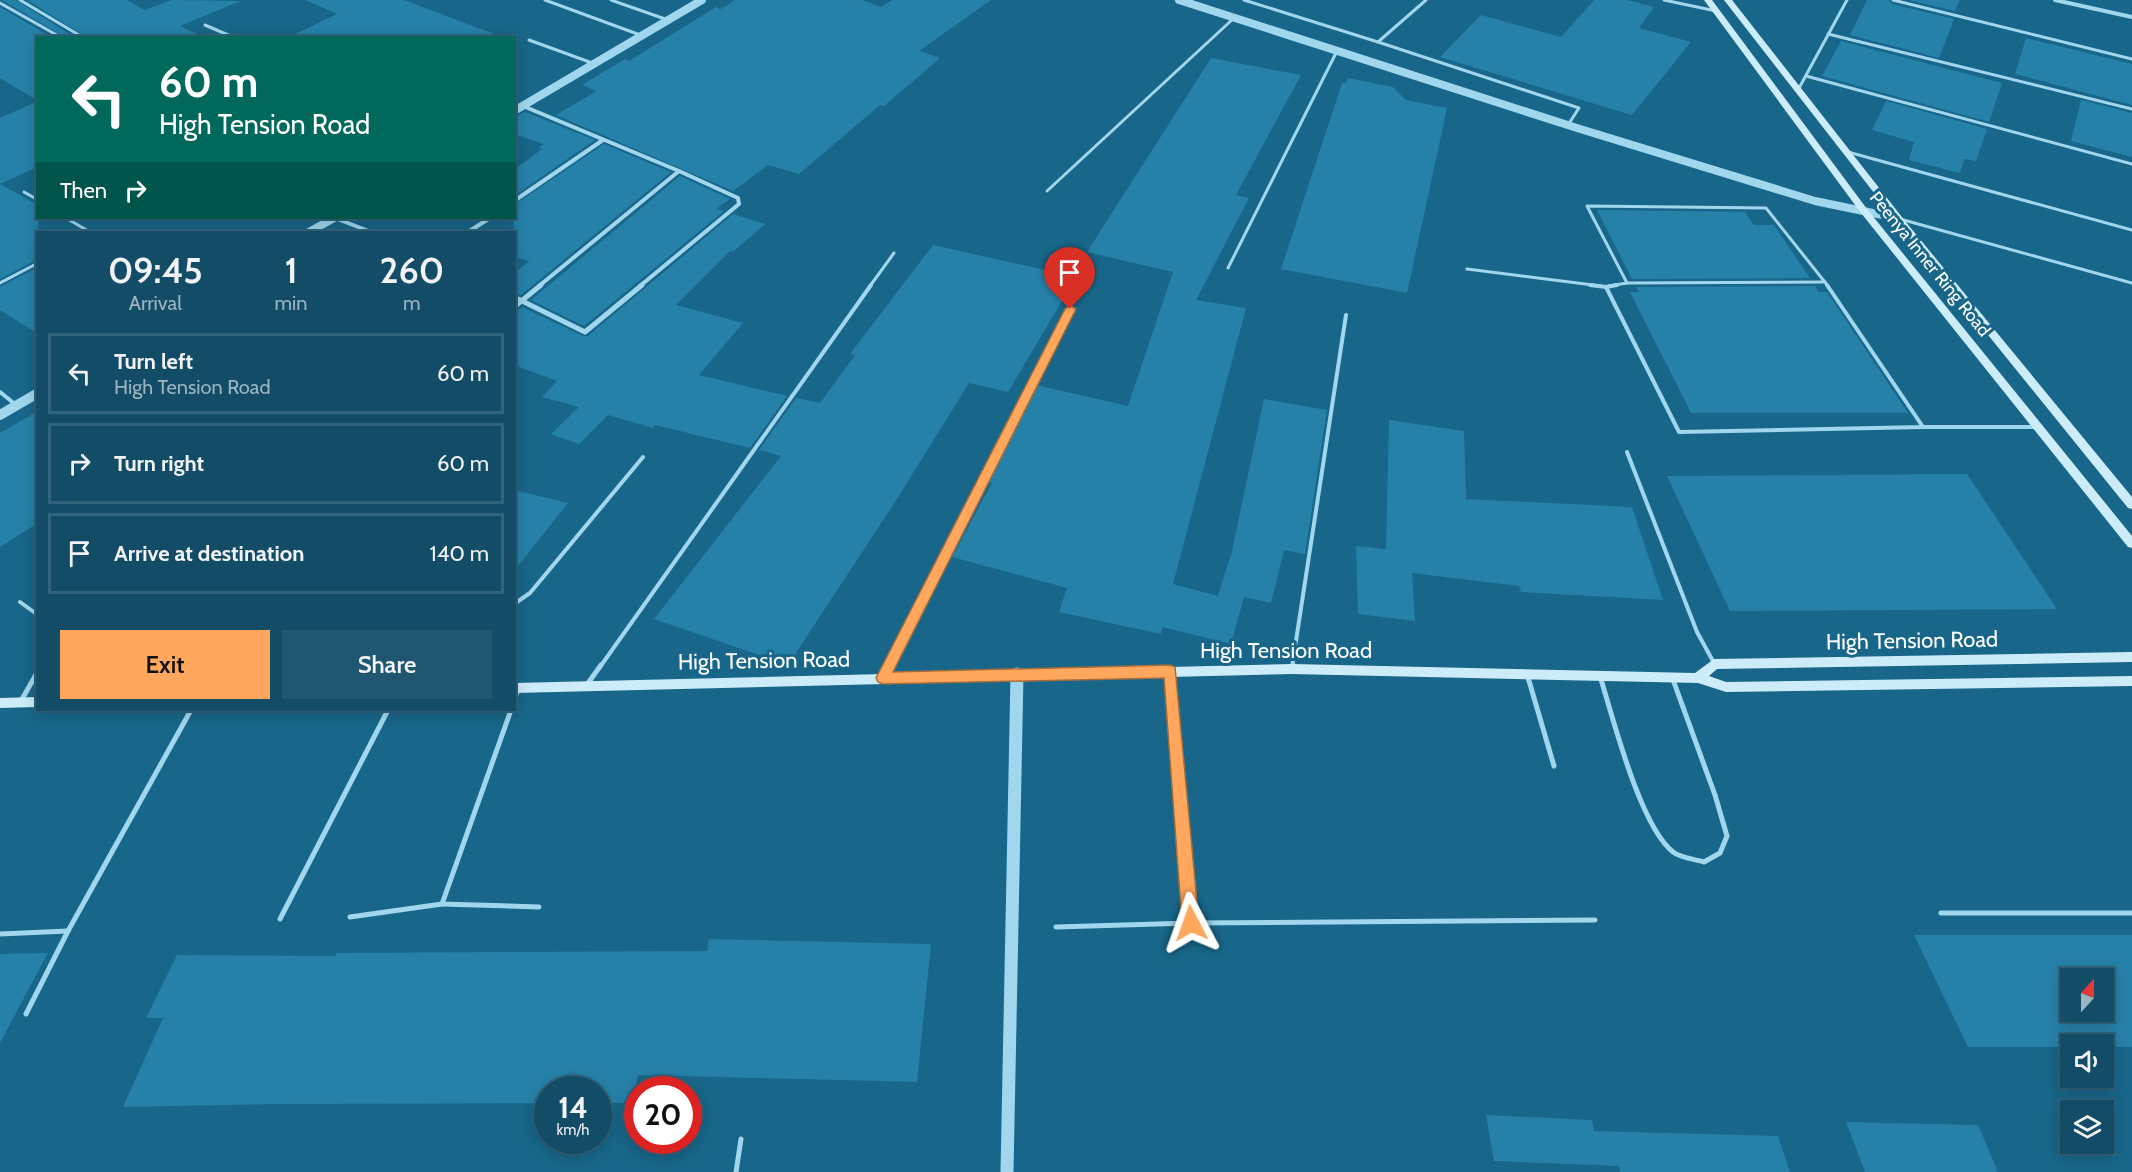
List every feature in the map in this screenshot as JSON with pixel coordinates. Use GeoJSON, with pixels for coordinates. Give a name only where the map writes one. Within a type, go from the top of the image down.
{"type":"FeatureCollection","features":[{"type":"Feature","properties":{"kind":"main road","name":"Peenya Inner Ring Road"},"geometry":{"type":"LineString","coordinates":[[1708,0],[1864,211],[2132,544]]}},
{"type":"Feature","properties":{"kind":"main road","name":"Peenya Inner Ring Road"},"geometry":{"type":"LineString","coordinates":[[1728,0],[1880,196],[2132,505]]}},
{"type":"Feature","properties":{"kind":"main road"},"geometry":{"type":"LineString","coordinates":[[1848,189],[1858,191]]}},
{"type":"Feature","properties":{"kind":"main road"},"geometry":{"type":"LineString","coordinates":[[1869,193],[1880,196]]}},
{"type":"Feature","properties":{"kind":"main road","name":"High Tension Road"},"geometry":{"type":"LineString","coordinates":[[1714,664],[2132,657]]}},
{"type":"Feature","properties":{"kind":"main road"},"geometry":{"type":"LineString","coordinates":[[1698,678],[1714,664]]}},
{"type":"Feature","properties":{"kind":"main road","name":"High Tension Road"},"geometry":{"type":"LineString","coordinates":[[516,692],[586,686],[1292,669],[1698,678],[1726,687],[2132,681]]}},
{"type":"Feature","properties":{"kind":"main road"},"geometry":{"type":"LineString","coordinates":[[0,703],[36,702]]}},
{"type":"Feature","properties":{"kind":"street"},"geometry":{"type":"LineString","coordinates":[[516,110],[702,0]]}},
{"type":"Feature","properties":{"kind":"street"},"geometry":{"type":"LineString","coordinates":[[1179,0],[1568,125],[1815,201],[1898,218]]}},
{"type":"Feature","properties":{"kind":"street"},"geometry":{"type":"LineString","coordinates":[[2055,0],[2132,17]]}},
{"type":"Feature","properties":{"kind":"street"},"geometry":{"type":"LineString","coordinates":[[516,298],[585,332],[739,204],[738,198],[679,171],[523,106]]}},
{"type":"Feature","properties":{"kind":"street"},"geometry":{"type":"LineString","coordinates":[[516,200],[603,140]]}},
{"type":"Feature","properties":{"kind":"street"},"geometry":{"type":"LineString","coordinates":[[516,305],[679,171]]}},
{"type":"Feature","properties":{"kind":"street"},"geometry":{"type":"LineString","coordinates":[[311,231],[333,219]]}},
{"type":"Feature","properties":{"kind":"street"},"geometry":{"type":"LineString","coordinates":[[338,219],[368,231]]}},
{"type":"Feature","properties":{"kind":"street"},"geometry":{"type":"LineString","coordinates":[[470,231],[488,219]]}},
{"type":"Feature","properties":{"kind":"street"},"geometry":{"type":"LineString","coordinates":[[0,415],[36,394]]}},
{"type":"Feature","properties":{"kind":"street"},"geometry":{"type":"LineString","coordinates":[[1006,1172],[1017,674]]}},
{"type":"Feature","properties":{"kind":"lane"},"geometry":{"type":"LineString","coordinates":[[20,0],[81,36]]}},
{"type":"Feature","properties":{"kind":"lane"},"geometry":{"type":"LineString","coordinates":[[545,0],[643,36]]}},
{"type":"Feature","properties":{"kind":"lane"},"geometry":{"type":"LineString","coordinates":[[611,0],[668,20]]}},
{"type":"Feature","properties":{"kind":"lane"},"geometry":{"type":"LineString","coordinates":[[1244,0],[1580,108],[1568,125]]}},
{"type":"Feature","properties":{"kind":"lane"},"geometry":{"type":"LineString","coordinates":[[1378,42],[1426,0]]}},
{"type":"Feature","properties":{"kind":"lane"},"geometry":{"type":"LineString","coordinates":[[1664,0],[1716,11]]}},
{"type":"Feature","properties":{"kind":"lane"},"geometry":{"type":"LineString","coordinates":[[1798,90],[1847,0]]}},
{"type":"Feature","properties":{"kind":"lane"},"geometry":{"type":"LineString","coordinates":[[1893,0],[2132,59]]}},
{"type":"Feature","properties":{"kind":"lane"},"geometry":{"type":"LineString","coordinates":[[0,3],[58,36]]}},
{"type":"Feature","properties":{"kind":"lane"},"geometry":{"type":"LineString","coordinates":[[1047,191],[1234,18]]}},
{"type":"Feature","properties":{"kind":"lane"},"geometry":{"type":"LineString","coordinates":[[205,25],[231,36]]}},
{"type":"Feature","properties":{"kind":"lane"},"geometry":{"type":"LineString","coordinates":[[1828,34],[2132,109]]}},
{"type":"Feature","properties":{"kind":"lane"},"geometry":{"type":"LineString","coordinates":[[529,40],[595,64]]}},
{"type":"Feature","properties":{"kind":"lane"},"geometry":{"type":"LineString","coordinates":[[1228,268],[1337,51]]}},
{"type":"Feature","properties":{"kind":"lane"},"geometry":{"type":"LineString","coordinates":[[1806,76],[2132,164]]}},
{"type":"Feature","properties":{"kind":"lane"},"geometry":{"type":"LineString","coordinates":[[1846,152],[2132,230]]}},
{"type":"Feature","properties":{"kind":"lane"},"geometry":{"type":"LineString","coordinates":[[24,192],[36,199]]}},
{"type":"Feature","properties":{"kind":"lane"},"geometry":{"type":"LineString","coordinates":[[1627,283],[1587,206],[1766,208],[1825,282],[1923,427]]}},
{"type":"Feature","properties":{"kind":"lane"},"geometry":{"type":"LineString","coordinates":[[1898,218],[2132,283]]}},
{"type":"Feature","properties":{"kind":"lane"},"geometry":{"type":"LineString","coordinates":[[68,219],[88,231]]}},
{"type":"Feature","properties":{"kind":"lane"},"geometry":{"type":"LineString","coordinates":[[586,686],[894,253]]}},
{"type":"Feature","properties":{"kind":"lane"},"geometry":{"type":"LineString","coordinates":[[0,283],[36,264]]}},
{"type":"Feature","properties":{"kind":"lane"},"geometry":{"type":"LineString","coordinates":[[1467,269],[1606,287],[1627,283],[1825,282]]}},
{"type":"Feature","properties":{"kind":"lane"},"geometry":{"type":"LineString","coordinates":[[1606,287],[1679,432],[2038,427]]}},
{"type":"Feature","properties":{"kind":"lane"},"geometry":{"type":"LineString","coordinates":[[883,678],[1070,309]]}},
{"type":"Feature","properties":{"kind":"lane"},"geometry":{"type":"LineString","coordinates":[[1292,669],[1346,315]]}},
{"type":"Feature","properties":{"kind":"lane"},"geometry":{"type":"LineString","coordinates":[[0,392],[16,405]]}},
{"type":"Feature","properties":{"kind":"lane"},"geometry":{"type":"LineString","coordinates":[[1628,452],[1697,632],[1714,664]]}},
{"type":"Feature","properties":{"kind":"lane"},"geometry":{"type":"LineString","coordinates":[[516,603],[530,593],[643,458]]}},
{"type":"Feature","properties":{"kind":"lane"},"geometry":{"type":"LineString","coordinates":[[20,602],[36,614]]}},
{"type":"Feature","properties":{"kind":"lane"},"geometry":{"type":"LineString","coordinates":[[1170,671],[1191,923]]}},
{"type":"Feature","properties":{"kind":"lane"},"geometry":{"type":"LineString","coordinates":[[1527,674],[1554,766]]}},
{"type":"Feature","properties":{"kind":"lane"},"geometry":{"type":"LineString","coordinates":[[20,703],[36,675]]}},
{"type":"Feature","properties":{"kind":"lane"},"geometry":{"type":"LineString","coordinates":[[1600,675],[1640,796],[1656,834],[1674,853],[1704,862],[1720,852],[1727,836],[1715,795],[1672,677]]}},
{"type":"Feature","properties":{"kind":"lane"},"geometry":{"type":"LineString","coordinates":[[26,1014],[68,931],[190,711]]}},
{"type":"Feature","properties":{"kind":"lane"},"geometry":{"type":"LineString","coordinates":[[280,919],[387,711]]}},
{"type":"Feature","properties":{"kind":"lane"},"geometry":{"type":"LineString","coordinates":[[442,904],[511,711]]}},
{"type":"Feature","properties":{"kind":"lane"},"geometry":{"type":"LineString","coordinates":[[350,918],[442,904],[538,907]]}},
{"type":"Feature","properties":{"kind":"lane"},"geometry":{"type":"LineString","coordinates":[[1941,913],[2132,913]]}},
{"type":"Feature","properties":{"kind":"lane"},"geometry":{"type":"LineString","coordinates":[[1056,927],[1191,923],[1596,920]]}},
{"type":"Feature","properties":{"kind":"lane"},"geometry":{"type":"LineString","coordinates":[[0,934],[68,931]]}},
{"type":"Feature","properties":{"kind":"lane"},"geometry":{"type":"LineString","coordinates":[[736,1172],[741,1139]]}},
{"type":"Feature","properties":{"kind":"building"},"geometry":{"type":"Polygon","coordinates":[[[2,0],[16,0],[73,36],[63,36],[2,0]]]}},
{"type":"Feature","properties":{"kind":"building"},"geometry":{"type":"Polygon","coordinates":[[[27,0],[127,0],[144,10],[172,0],[241,1],[180,26],[202,36],[85,36],[27,0]]]}},
{"type":"Feature","properties":{"kind":"building"},"geometry":{"type":"Polygon","coordinates":[[[305,0],[404,0],[497,36],[291,36],[337,14],[305,0]]]}},
{"type":"Feature","properties":{"kind":"building"},"geometry":{"type":"Polygon","coordinates":[[[735,0],[862,0],[881,7],[892,0],[991,0],[919,51],[940,58],[884,106],[880,105],[799,174],[768,165],[733,191],[556,115],[597,91],[582,85],[625,59],[629,61],[716,7],[721,9],[735,0]]]}},
{"type":"Feature","properties":{"kind":"building"},"geometry":{"type":"Polygon","coordinates":[[[1594,0],[1627,0],[1654,7],[1639,28],[1691,42],[1632,115],[1440,57],[1481,15],[1561,37],[1594,0]]]}},
{"type":"Feature","properties":{"kind":"building"},"geometry":{"type":"Polygon","coordinates":[[[1867,0],[1889,0],[1892,4],[1954,19],[1939,58],[1850,35],[1867,0]]]}},
{"type":"Feature","properties":{"kind":"building"},"geometry":{"type":"Polygon","coordinates":[[[1909,0],[1960,0],[1955,11],[1909,0]]]}},
{"type":"Feature","properties":{"kind":"building"},"geometry":{"type":"Polygon","coordinates":[[[0,7],[50,36],[36,36],[36,100],[0,78],[0,7]]]}},
{"type":"Feature","properties":{"kind":"building"},"geometry":{"type":"Polygon","coordinates":[[[2026,38],[2132,64],[2132,105],[2015,74],[2026,38]]]}},
{"type":"Feature","properties":{"kind":"building"},"geometry":{"type":"Polygon","coordinates":[[[1841,41],[2002,83],[1989,122],[1822,76],[1841,41]]]}},
{"type":"Feature","properties":{"kind":"building"},"geometry":{"type":"Polygon","coordinates":[[[1211,58],[1301,75],[1236,195],[1249,198],[1196,300],[1246,308],[1173,584],[1218,596],[1232,551],[1264,399],[1327,410],[1305,554],[1284,550],[1271,603],[1244,597],[1231,644],[1162,627],[1161,634],[1059,612],[1067,588],[952,557],[992,483],[987,482],[1036,385],[1128,406],[1173,272],[1087,252],[1211,58]]]}},
{"type":"Feature","properties":{"kind":"building"},"geometry":{"type":"Polygon","coordinates":[[[1348,78],[1393,87],[1406,100],[1447,108],[1407,293],[1281,269],[1342,83],[1346,83],[1348,78]]]}},
{"type":"Feature","properties":{"kind":"building"},"geometry":{"type":"Polygon","coordinates":[[[2081,100],[2132,113],[2132,157],[2071,141],[2081,100]]]}},
{"type":"Feature","properties":{"kind":"building"},"geometry":{"type":"Polygon","coordinates":[[[1886,101],[1987,129],[1976,161],[1964,159],[1960,173],[1909,160],[1914,142],[1872,130],[1886,101]]]}},
{"type":"Feature","properties":{"kind":"building"},"geometry":{"type":"Polygon","coordinates":[[[36,102],[36,168],[0,184],[0,118],[36,102]]]}},
{"type":"Feature","properties":{"kind":"building"},"geometry":{"type":"Polygon","coordinates":[[[525,112],[595,140],[516,195],[516,168],[542,149],[538,148],[544,144],[516,135],[516,116],[525,112]]]}},
{"type":"Feature","properties":{"kind":"building"},"geometry":{"type":"Polygon","coordinates":[[[604,144],[671,172],[521,295],[516,293],[516,272],[529,261],[516,258],[514,219],[516,219],[516,204],[604,144]]]}},
{"type":"Feature","properties":{"kind":"building"},"geometry":{"type":"Polygon","coordinates":[[[680,176],[730,199],[716,209],[724,211],[584,326],[531,300],[680,176]]]}},
{"type":"Feature","properties":{"kind":"building"},"geometry":{"type":"Polygon","coordinates":[[[0,184],[36,204],[38,231],[36,231],[36,260],[0,279],[0,184]]]}},
{"type":"Feature","properties":{"kind":"building"},"geometry":{"type":"Polygon","coordinates":[[[1597,210],[1745,212],[1754,225],[1774,225],[1810,278],[1632,279],[1597,210]]]}},
{"type":"Feature","properties":{"kind":"building"},"geometry":{"type":"Polygon","coordinates":[[[733,214],[765,224],[733,252],[730,251],[676,305],[743,323],[699,375],[787,396],[750,448],[655,425],[653,428],[608,415],[579,444],[551,434],[579,407],[542,397],[557,381],[516,366],[516,311],[522,307],[583,336],[588,336],[733,214]]]}},
{"type":"Feature","properties":{"kind":"building"},"geometry":{"type":"Polygon","coordinates":[[[933,245],[1076,277],[1008,392],[969,383],[897,499],[788,665],[654,619],[781,456],[759,450],[796,398],[820,403],[855,355],[850,354],[933,245]]]}},
{"type":"Feature","properties":{"kind":"building"},"geometry":{"type":"Polygon","coordinates":[[[36,268],[36,333],[0,310],[0,287],[36,268]]]}},
{"type":"Feature","properties":{"kind":"building"},"geometry":{"type":"Polygon","coordinates":[[[1815,286],[1819,292],[1827,292],[1908,413],[1691,413],[1630,292],[1639,292],[1636,287],[1815,286]]]}},
{"type":"Feature","properties":{"kind":"building"},"geometry":{"type":"Polygon","coordinates":[[[36,412],[36,524],[0,547],[0,433],[36,412]]]}},
{"type":"Feature","properties":{"kind":"building"},"geometry":{"type":"Polygon","coordinates":[[[1389,420],[1464,431],[1466,499],[1632,507],[1663,600],[1521,592],[1519,586],[1412,573],[1415,621],[1358,614],[1356,546],[1386,549],[1389,420]]]}},
{"type":"Feature","properties":{"kind":"building"},"geometry":{"type":"Polygon","coordinates":[[[1967,474],[2057,609],[1730,611],[1667,476],[1967,474]]]}},
{"type":"Feature","properties":{"kind":"building"},"geometry":{"type":"Polygon","coordinates":[[[516,490],[568,503],[516,568],[516,490]]]}},
{"type":"Feature","properties":{"kind":"building"},"geometry":{"type":"Polygon","coordinates":[[[1914,935],[2132,935],[2132,1047],[2114,1047],[2114,1034],[2060,1034],[2060,1047],[1968,1047],[1914,935]]]}},
{"type":"Feature","properties":{"kind":"building"},"geometry":{"type":"Polygon","coordinates":[[[709,939],[931,944],[917,1082],[638,1075],[624,1076],[624,1103],[612,1103],[612,1076],[534,1076],[534,1103],[123,1107],[163,1018],[146,1018],[177,955],[335,956],[337,953],[707,951],[709,939]]]}},
{"type":"Feature","properties":{"kind":"building"},"geometry":{"type":"Polygon","coordinates":[[[48,953],[0,1043],[0,954],[48,953]]]}},
{"type":"Feature","properties":{"kind":"building"},"geometry":{"type":"Polygon","coordinates":[[[1486,1115],[1592,1120],[1594,1131],[1778,1136],[1790,1172],[1620,1172],[1619,1166],[1494,1161],[1486,1115]]]}},
{"type":"Feature","properties":{"kind":"building"},"geometry":{"type":"Polygon","coordinates":[[[1846,1122],[1978,1125],[1998,1172],[1865,1172],[1846,1122]]]}},
{"type":"Feature","properties":{"kind":"route"},"geometry":{"type":"LineString","coordinates":[[1070,309],[883,678],[1170,671],[1191,923]]}}]}
